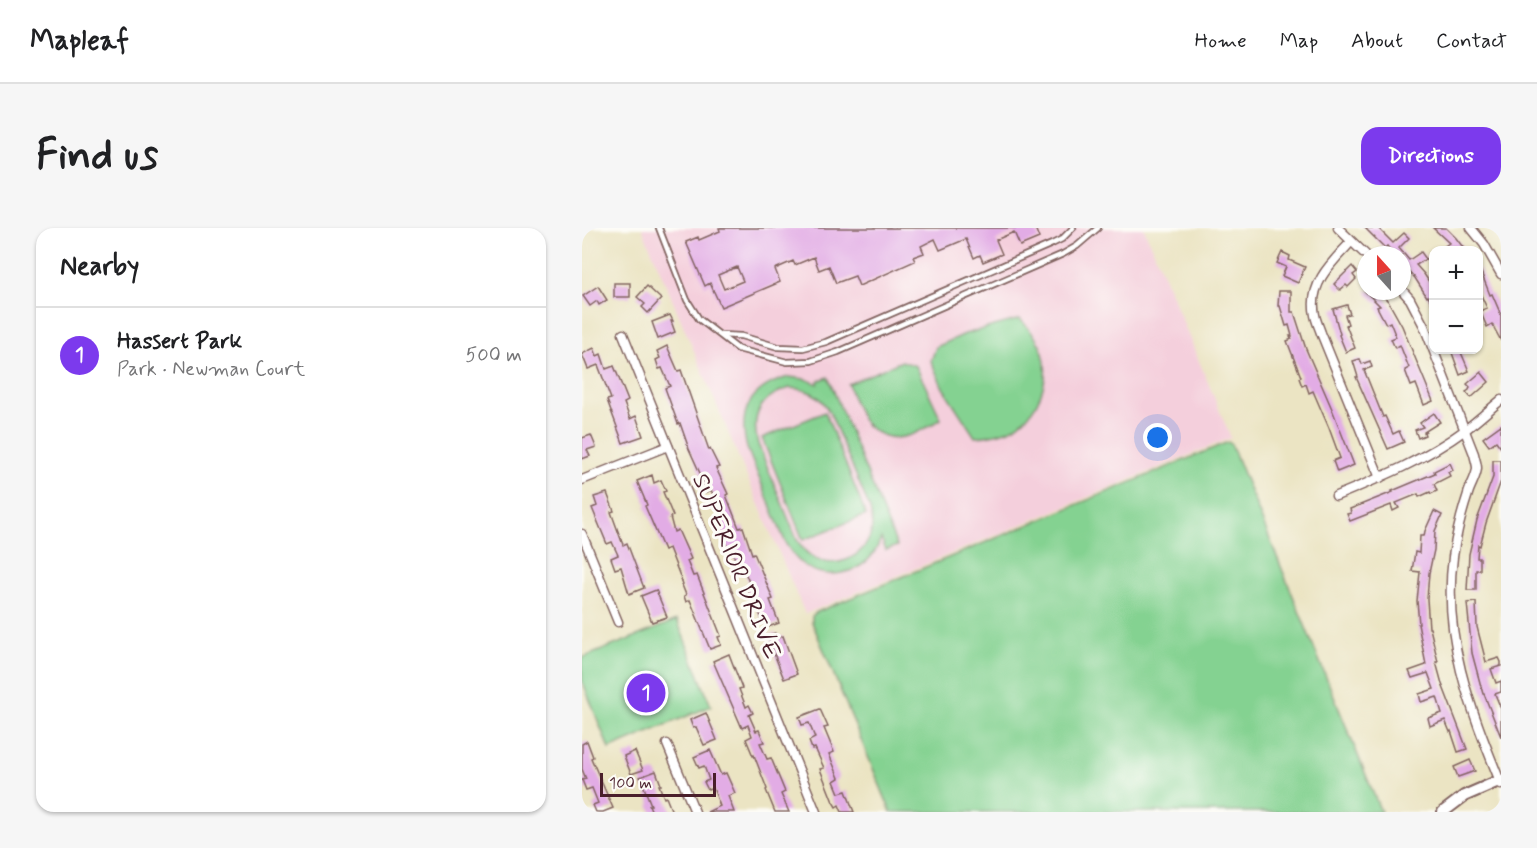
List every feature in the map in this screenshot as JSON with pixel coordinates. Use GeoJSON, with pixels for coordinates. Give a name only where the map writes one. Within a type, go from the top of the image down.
{"type":"FeatureCollection","features":[{"type":"Feature","properties":{"kind":"street"},"geometry":{"type":"LineString","coordinates":[[1338,228],[1357,247]]}},
{"type":"Feature","properties":{"kind":"street"},"geometry":{"type":"LineString","coordinates":[[1471,228],[1484,244],[1501,274]]}},
{"type":"Feature","properties":{"kind":"street"},"geometry":{"type":"LineString","coordinates":[[1351,242],[1320,278],[1314,293],[1314,314],[1380,478]]}},
{"type":"Feature","properties":{"kind":"street"},"geometry":{"type":"LineString","coordinates":[[1411,300],[1424,326],[1474,454],[1477,470],[1467,495],[1457,532],[1452,564],[1451,602],[1454,639],[1462,677],[1474,715],[1501,781],[1464,796],[1443,812]]}},
{"type":"Feature","properties":{"kind":"street","name":"SUPERIOR DRIVE"},"geometry":{"type":"LineString","coordinates":[[623,333],[816,812]]}},
{"type":"Feature","properties":{"kind":"street"},"geometry":{"type":"LineString","coordinates":[[1336,496],[1411,463],[1465,431],[1501,400]]}},
{"type":"Feature","properties":{"kind":"street"},"geometry":{"type":"LineString","coordinates":[[582,480],[668,446]]}},
{"type":"Feature","properties":{"kind":"street"},"geometry":{"type":"LineString","coordinates":[[582,534],[618,622]]}},
{"type":"Feature","properties":{"kind":"street"},"geometry":{"type":"LineString","coordinates":[[667,744],[695,812]]}},
{"type":"Feature","properties":{"kind":"lane"},"geometry":{"type":"LineString","coordinates":[[659,228],[687,300],[699,319],[738,350],[787,362],[811,361],[838,352],[1063,254],[1077,246],[1098,228]]}},
{"type":"Feature","properties":{"kind":"lane"},"geometry":{"type":"LineString","coordinates":[[721,335],[741,336],[778,347],[802,348],[826,342],[1052,244],[1062,239],[1073,228]]}},
{"type":"Feature","properties":{"kind":"shaded area"},"geometry":{"type":"Polygon","coordinates":[[[642,228],[1144,228],[1231,438],[805,614],[642,228]]]}},
{"type":"Feature","properties":{"kind":"green space"},"geometry":{"type":"Polygon","coordinates":[[[1020,319],[1034,335],[1043,353],[1045,374],[1041,394],[1030,413],[1015,427],[995,434],[975,437],[943,388],[931,361],[936,347],[965,334],[1020,319]]]}},
{"type":"Feature","properties":{"kind":"green space"},"geometry":{"type":"Polygon","coordinates":[[[902,361],[916,366],[941,419],[911,435],[895,438],[882,435],[866,424],[856,407],[848,384],[902,361]]]}},
{"type":"Feature","properties":{"kind":"green space"},"geometry":{"type":"Polygon","coordinates":[[[789,377],[805,379],[818,384],[818,381],[828,377],[897,546],[886,550],[881,538],[875,551],[861,565],[843,573],[833,574],[814,571],[802,564],[792,553],[786,544],[747,448],[744,434],[746,411],[750,402],[756,394],[776,381],[789,377]],[[790,388],[780,391],[765,401],[760,408],[756,424],[758,444],[801,546],[816,559],[826,562],[845,560],[862,550],[867,542],[872,523],[870,509],[830,413],[814,395],[790,388]]]}},
{"type":"Feature","properties":{"kind":"green space"},"geometry":{"type":"Polygon","coordinates":[[[825,412],[866,515],[803,540],[762,438],[825,412]]]}},
{"type":"Feature","properties":{"kind":"green space"},"geometry":{"type":"Polygon","coordinates":[[[1228,442],[1231,444],[1381,812],[891,812],[812,622],[812,616],[1228,442]]]}},
{"type":"Feature","properties":{"kind":"green space"},"geometry":{"type":"Polygon","coordinates":[[[677,620],[711,706],[609,749],[582,680],[582,658],[677,620]]]}},
{"type":"Feature","properties":{"kind":"building"},"geometry":{"type":"Polygon","coordinates":[[[719,228],[1035,228],[1039,238],[1020,246],[1014,232],[996,240],[1002,254],[983,262],[980,255],[974,258],[966,239],[940,250],[935,239],[921,246],[924,253],[913,257],[915,261],[859,286],[855,276],[836,283],[829,266],[819,270],[814,257],[795,265],[793,261],[775,269],[780,282],[721,307],[710,283],[705,286],[686,242],[698,237],[699,240],[720,231],[719,228]],[[737,267],[718,275],[724,289],[743,281],[737,267]]]}},
{"type":"Feature","properties":{"kind":"building"},"geometry":{"type":"Polygon","coordinates":[[[1365,228],[1378,228],[1393,243],[1404,233],[1409,238],[1401,246],[1383,246],[1365,228]]]}},
{"type":"Feature","properties":{"kind":"building"},"geometry":{"type":"Polygon","coordinates":[[[1433,228],[1446,228],[1462,246],[1445,246],[1449,243],[1433,228]]]}},
{"type":"Feature","properties":{"kind":"building"},"geometry":{"type":"Polygon","coordinates":[[[1282,252],[1290,256],[1289,260],[1305,267],[1298,283],[1282,276],[1286,267],[1277,263],[1282,252]]]}},
{"type":"Feature","properties":{"kind":"building"},"geometry":{"type":"Polygon","coordinates":[[[1421,252],[1426,259],[1416,265],[1429,282],[1429,298],[1411,274],[1411,259],[1421,252]]]}},
{"type":"Feature","properties":{"kind":"building"},"geometry":{"type":"Polygon","coordinates":[[[1352,266],[1357,272],[1353,275],[1356,279],[1348,287],[1346,285],[1340,290],[1334,284],[1352,266]]]}},
{"type":"Feature","properties":{"kind":"building"},"geometry":{"type":"Polygon","coordinates":[[[1483,277],[1501,315],[1501,341],[1492,324],[1487,327],[1483,318],[1483,310],[1487,308],[1483,300],[1483,277]]]}},
{"type":"Feature","properties":{"kind":"building"},"geometry":{"type":"Polygon","coordinates":[[[614,283],[630,283],[630,297],[614,297],[614,283]]]}},
{"type":"Feature","properties":{"kind":"building"},"geometry":{"type":"Polygon","coordinates":[[[598,286],[607,300],[599,305],[597,301],[590,306],[583,296],[598,286]]]}},
{"type":"Feature","properties":{"kind":"building"},"geometry":{"type":"Polygon","coordinates":[[[647,286],[661,299],[648,313],[642,307],[645,304],[637,297],[647,286]]]}},
{"type":"Feature","properties":{"kind":"building"},"geometry":{"type":"Polygon","coordinates":[[[1279,291],[1291,291],[1291,312],[1294,312],[1306,349],[1354,465],[1337,472],[1333,461],[1340,458],[1329,428],[1313,391],[1309,393],[1306,384],[1302,386],[1299,378],[1301,377],[1287,341],[1292,339],[1290,336],[1292,336],[1289,325],[1286,326],[1280,306],[1278,306],[1279,291]]]}},
{"type":"Feature","properties":{"kind":"building"},"geometry":{"type":"Polygon","coordinates":[[[1374,300],[1387,300],[1402,326],[1433,401],[1424,405],[1416,384],[1411,386],[1405,370],[1409,368],[1400,345],[1395,348],[1391,339],[1396,337],[1390,322],[1386,324],[1377,307],[1380,306],[1374,300]]]}},
{"type":"Feature","properties":{"kind":"building"},"geometry":{"type":"Polygon","coordinates":[[[1347,305],[1350,314],[1345,315],[1348,324],[1346,325],[1355,348],[1346,352],[1333,309],[1347,305]]]}},
{"type":"Feature","properties":{"kind":"building"},"geometry":{"type":"Polygon","coordinates":[[[670,315],[675,332],[658,339],[652,322],[670,315]]]}},
{"type":"Feature","properties":{"kind":"building"},"geometry":{"type":"Polygon","coordinates":[[[667,346],[678,371],[681,370],[709,450],[719,467],[716,468],[728,494],[726,495],[739,528],[743,527],[752,554],[754,553],[773,599],[770,600],[779,623],[768,627],[765,618],[762,619],[756,605],[753,606],[746,587],[750,585],[743,567],[739,569],[732,551],[729,552],[716,518],[722,515],[711,490],[706,493],[704,482],[665,388],[670,386],[656,360],[660,358],[657,351],[667,346]]]}},
{"type":"Feature","properties":{"kind":"building"},"geometry":{"type":"Polygon","coordinates":[[[594,348],[597,356],[601,354],[606,369],[614,366],[628,401],[624,403],[630,419],[636,416],[643,436],[623,443],[607,400],[611,399],[598,365],[588,369],[582,354],[594,348]]]}},
{"type":"Feature","properties":{"kind":"building"},"geometry":{"type":"Polygon","coordinates":[[[1452,354],[1462,354],[1469,371],[1460,375],[1452,354]]]}},
{"type":"Feature","properties":{"kind":"building"},"geometry":{"type":"Polygon","coordinates":[[[1360,359],[1362,364],[1370,361],[1372,367],[1364,370],[1383,417],[1385,416],[1393,434],[1399,431],[1404,442],[1388,449],[1356,377],[1358,377],[1353,361],[1360,359]]]}},
{"type":"Feature","properties":{"kind":"building"},"geometry":{"type":"Polygon","coordinates":[[[1481,372],[1489,382],[1471,398],[1466,392],[1470,387],[1467,384],[1481,372]]]}},
{"type":"Feature","properties":{"kind":"building"},"geometry":{"type":"Polygon","coordinates":[[[1434,413],[1440,422],[1418,438],[1415,430],[1423,427],[1420,423],[1434,413]]]}},
{"type":"Feature","properties":{"kind":"building"},"geometry":{"type":"Polygon","coordinates":[[[1501,425],[1501,448],[1496,441],[1489,446],[1483,438],[1501,425]]]}},
{"type":"Feature","properties":{"kind":"building"},"geometry":{"type":"Polygon","coordinates":[[[591,435],[596,447],[587,450],[590,456],[582,459],[582,438],[591,435]]]}},
{"type":"Feature","properties":{"kind":"building"},"geometry":{"type":"Polygon","coordinates":[[[1493,460],[1501,460],[1501,481],[1480,546],[1478,545],[1477,558],[1480,558],[1480,570],[1476,570],[1476,590],[1467,590],[1469,554],[1477,520],[1493,477],[1493,460]]]}},
{"type":"Feature","properties":{"kind":"building"},"geometry":{"type":"Polygon","coordinates":[[[1450,463],[1453,470],[1448,472],[1450,476],[1434,484],[1437,491],[1419,497],[1418,494],[1396,503],[1399,508],[1393,511],[1391,505],[1350,521],[1347,514],[1351,513],[1350,509],[1435,473],[1434,471],[1450,463]]]}},
{"type":"Feature","properties":{"kind":"building"},"geometry":{"type":"Polygon","coordinates":[[[652,475],[654,483],[661,480],[666,491],[663,492],[673,516],[670,517],[674,532],[678,530],[691,559],[687,561],[693,576],[697,575],[721,636],[718,637],[721,645],[710,649],[690,600],[686,602],[683,584],[669,548],[664,550],[645,506],[647,505],[637,481],[652,475]]]}},
{"type":"Feature","properties":{"kind":"building"},"geometry":{"type":"Polygon","coordinates":[[[607,493],[623,545],[627,543],[644,588],[629,594],[621,567],[615,569],[611,558],[618,555],[612,542],[607,544],[592,508],[597,506],[594,497],[607,493]]]}},
{"type":"Feature","properties":{"kind":"building"},"geometry":{"type":"Polygon","coordinates":[[[1434,511],[1442,515],[1435,531],[1429,573],[1427,599],[1429,628],[1442,684],[1467,749],[1458,752],[1445,720],[1430,726],[1428,718],[1442,713],[1437,697],[1421,702],[1419,694],[1434,689],[1428,673],[1412,678],[1409,671],[1426,665],[1418,624],[1417,601],[1420,572],[1412,571],[1415,552],[1419,553],[1420,536],[1424,536],[1434,511]]]}},
{"type":"Feature","properties":{"kind":"building"},"geometry":{"type":"Polygon","coordinates":[[[656,590],[667,617],[652,622],[641,596],[656,590]]]}},
{"type":"Feature","properties":{"kind":"building"},"geometry":{"type":"Polygon","coordinates":[[[1476,602],[1477,627],[1486,662],[1499,658],[1501,662],[1501,666],[1491,669],[1496,683],[1501,681],[1501,692],[1495,694],[1501,709],[1501,737],[1483,694],[1472,653],[1467,603],[1476,602]]]}},
{"type":"Feature","properties":{"kind":"building"},"geometry":{"type":"Polygon","coordinates":[[[775,633],[777,638],[783,636],[797,674],[784,679],[767,636],[775,633]]]}},
{"type":"Feature","properties":{"kind":"building"},"geometry":{"type":"Polygon","coordinates":[[[729,654],[742,688],[739,689],[746,707],[749,705],[753,713],[749,715],[764,742],[760,743],[767,759],[771,758],[785,792],[781,794],[789,812],[775,812],[746,739],[752,736],[748,725],[742,728],[713,661],[729,654]]]}},
{"type":"Feature","properties":{"kind":"building"},"geometry":{"type":"Polygon","coordinates":[[[820,709],[828,727],[824,728],[834,752],[829,754],[839,778],[834,781],[839,793],[846,791],[854,812],[842,812],[839,805],[836,807],[833,802],[820,769],[824,768],[815,748],[812,749],[809,741],[815,738],[809,723],[802,725],[799,717],[820,709]]]}},
{"type":"Feature","properties":{"kind":"building"},"geometry":{"type":"Polygon","coordinates":[[[706,713],[717,740],[704,745],[696,727],[693,728],[690,720],[706,713]]]}},
{"type":"Feature","properties":{"kind":"building"},"geometry":{"type":"Polygon","coordinates":[[[587,741],[593,757],[591,758],[613,808],[603,812],[596,812],[593,805],[598,803],[592,788],[586,790],[582,780],[586,779],[582,769],[582,744],[587,741]]]}},
{"type":"Feature","properties":{"kind":"building"},"geometry":{"type":"Polygon","coordinates":[[[710,750],[721,775],[726,773],[735,793],[728,796],[734,812],[707,812],[720,806],[713,788],[708,790],[704,782],[709,780],[704,766],[699,768],[694,757],[710,750]]]}},
{"type":"Feature","properties":{"kind":"building"},"geometry":{"type":"Polygon","coordinates":[[[635,751],[643,770],[631,774],[624,756],[635,751]]]}},
{"type":"Feature","properties":{"kind":"building"},"geometry":{"type":"Polygon","coordinates":[[[1470,760],[1475,771],[1458,777],[1454,767],[1470,760]]]}},
{"type":"Feature","properties":{"kind":"building"},"geometry":{"type":"Polygon","coordinates":[[[656,771],[664,798],[666,797],[672,812],[652,812],[649,805],[651,805],[640,777],[656,771]]]}},
{"type":"Feature","properties":{"kind":"place","name":"Hassert Park"},"geometry":{"type":"Point","coordinates":[646,693]}}]}
